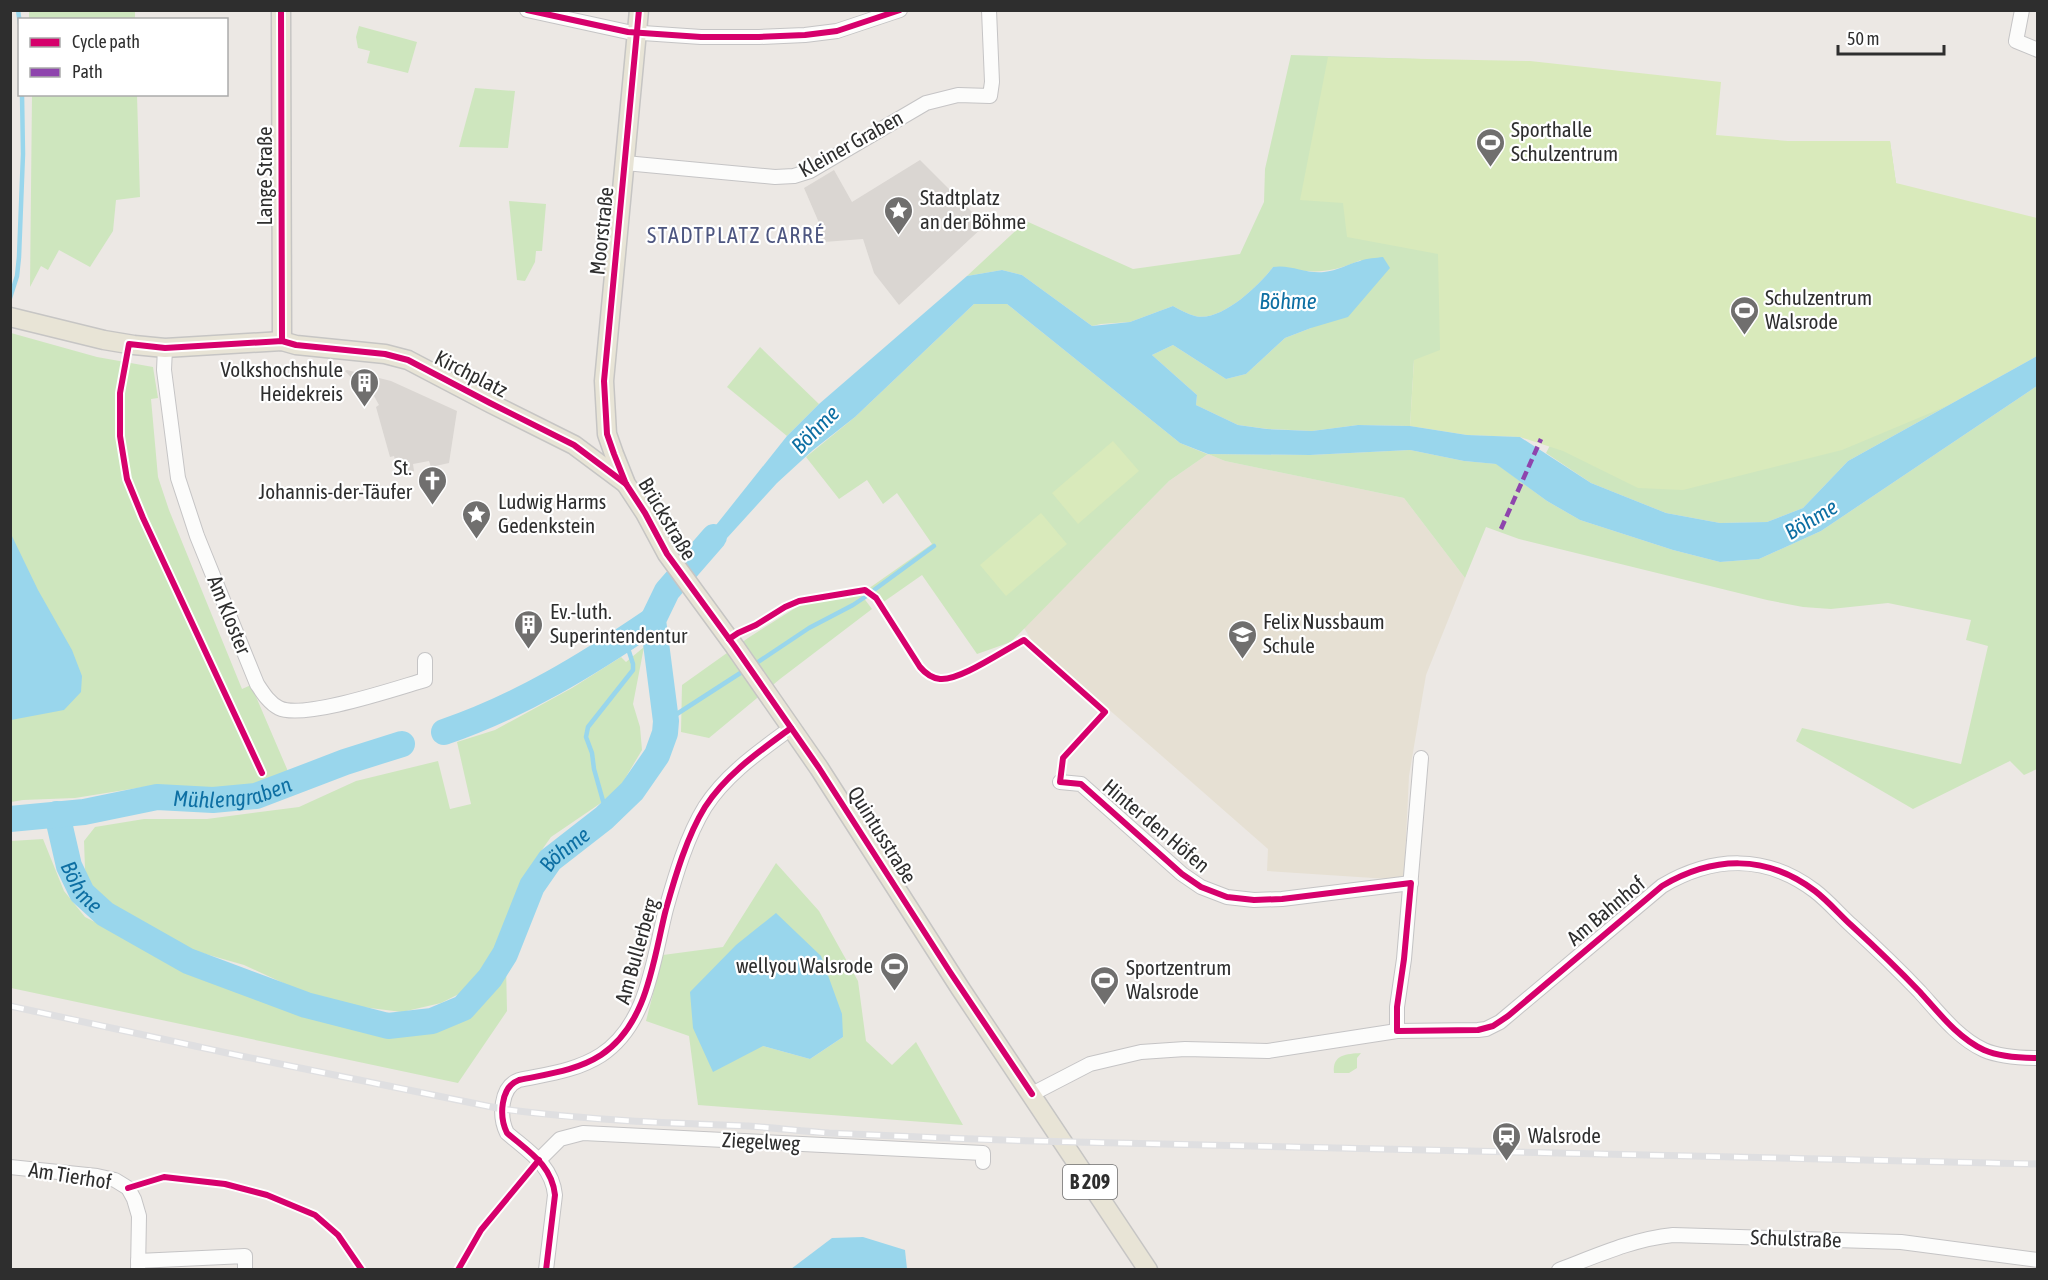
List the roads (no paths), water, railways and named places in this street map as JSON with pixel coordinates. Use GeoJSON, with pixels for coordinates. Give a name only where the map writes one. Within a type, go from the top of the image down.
{"type":"FeatureCollection","features":[{"type":"Feature","properties":{"kind":"main road","name":"Lange Straße"},"geometry":{"type":"LineString","coordinates":[[281,10],[282,341]]}},
{"type":"Feature","properties":{"kind":"main road","name":"Moorstraße"},"geometry":{"type":"LineString","coordinates":[[614,454],[607,434],[604,381],[639,10]]}},
{"type":"Feature","properties":{"kind":"main road","name":"Kirchplatz"},"geometry":{"type":"LineString","coordinates":[[12,317],[104,340],[165,348],[282,341],[296,345],[385,354],[408,360],[581,449],[626,484]]}},
{"type":"Feature","properties":{"kind":"main road"},"geometry":{"type":"LineString","coordinates":[[581,449],[607,434]]}},
{"type":"Feature","properties":{"kind":"main road","name":"Brückstraße"},"geometry":{"type":"LineString","coordinates":[[614,454],[626,484],[675,567],[695,593]]}},
{"type":"Feature","properties":{"kind":"main road","name":"Quintusstraße"},"geometry":{"type":"LineString","coordinates":[[695,593],[768,693],[960,988],[1148,1269]]}},
{"type":"Feature","properties":{"kind":"street"},"geometry":{"type":"LineString","coordinates":[[527,10],[637,33],[701,37],[805,35],[837,31],[900,10]]}},
{"type":"Feature","properties":{"kind":"street","name":"Kleiner Graben"},"geometry":{"type":"LineString","coordinates":[[625,163],[775,177],[795,176],[831,160],[926,103],[958,95],[990,96],[992,82],[989,10]]}},
{"type":"Feature","properties":{"kind":"street"},"geometry":{"type":"LineString","coordinates":[[2022,10],[2016,41],[2037,50]]}},
{"type":"Feature","properties":{"kind":"street","name":"Am Kloster"},"geometry":{"type":"LineString","coordinates":[[165,348],[164,370],[173,446],[182,494],[253,674],[266,699],[280,709],[299,710],[332,705],[425,680],[425,660]]}},
{"type":"Feature","properties":{"kind":"street","name":"Am Bullerberg"},"geometry":{"type":"LineString","coordinates":[[546,1269],[555,1196],[551,1176],[539,1160],[507,1133],[503,1126],[502,1109],[507,1089],[513,1082],[519,1080],[580,1066],[603,1054],[624,1035],[639,1009],[680,864],[703,810],[728,779],[791,728]]}},
{"type":"Feature","properties":{"kind":"street"},"geometry":{"type":"LineString","coordinates":[[1396,1031],[1421,758]]}},
{"type":"Feature","properties":{"kind":"street","name":"Hinter den Höfen"},"geometry":{"type":"LineString","coordinates":[[1060,782],[1081,784],[1182,874],[1201,887],[1227,897],[1254,900],[1282,899],[1411,884]]}},
{"type":"Feature","properties":{"kind":"street","name":"Am Bahnhof"},"geometry":{"type":"LineString","coordinates":[[1032,1094],[1090,1064],[1119,1056],[1165,1050],[1268,1051],[1396,1031],[1478,1030],[1493,1026],[1662,886],[1681,875],[1703,867],[1726,864],[1756,864],[1773,867],[1815,891],[1900,970],[1958,1033],[1971,1043],[2000,1055],[2037,1058]]}},
{"type":"Feature","properties":{"kind":"street","name":"Ziegelweg"},"geometry":{"type":"LineString","coordinates":[[539,1160],[560,1139],[583,1133],[983,1153],[983,1162]]}},
{"type":"Feature","properties":{"kind":"street","name":"Am Tierhof"},"geometry":{"type":"LineString","coordinates":[[10,1167],[97,1176],[115,1180],[128,1188],[139,1216],[138,1265]]}},
{"type":"Feature","properties":{"kind":"street","name":"Schulstraße"},"geometry":{"type":"LineString","coordinates":[[1559,1269],[1640,1240],[1673,1235],[1901,1242],[2037,1260]]}},
{"type":"Feature","properties":{"kind":"street"},"geometry":{"type":"LineString","coordinates":[[138,1265],[245,1256],[245,1269]]}},
{"type":"Feature","properties":{"kind":"water"},"geometry":{"type":"Polygon","coordinates":[[[1383,257],[1390,268],[1348,317],[1285,338],[1246,374],[1226,379],[1173,345],[1152,355],[1197,395],[1196,405],[1238,425],[1312,431],[1358,425],[1410,426],[1467,435],[1520,437],[1591,483],[1666,513],[1720,523],[1767,522],[1803,508],[1848,461],[2037,356],[2037,386],[1821,531],[1759,559],[1720,562],[1673,550],[1580,520],[1547,501],[1496,464],[1464,461],[1410,450],[1310,455],[1208,454],[1180,443],[1007,304],[974,304],[855,417],[813,450],[777,483],[697,571],[689,559],[787,436],[819,404],[967,276],[1002,270],[1022,275],[1092,326],[1130,322],[1173,306],[1192,315],[1205,317],[1227,309],[1249,293],[1273,267],[1324,272],[1366,259],[1383,257]]]}},
{"type":"Feature","properties":{"kind":"water"},"geometry":{"type":"Polygon","coordinates":[[[10,532],[38,590],[72,650],[82,676],[81,692],[64,710],[11,720],[10,532]]]}},
{"type":"Feature","properties":{"kind":"water"},"geometry":{"type":"Polygon","coordinates":[[[776,913],[821,956],[842,1014],[843,1037],[810,1059],[763,1046],[713,1072],[693,1028],[690,992],[736,945],[776,913]]]}},
{"type":"Feature","properties":{"kind":"water"},"geometry":{"type":"Polygon","coordinates":[[[863,1237],[905,1250],[907,1269],[791,1269],[832,1238],[863,1237]]]}},
{"type":"Feature","properties":{"kind":"waterway"},"geometry":{"type":"LineString","coordinates":[[18,10],[19,18]]}},
{"type":"Feature","properties":{"kind":"waterway"},"geometry":{"type":"LineString","coordinates":[[10,298],[17,276],[19,257],[23,154],[22,96]]}},
{"type":"Feature","properties":{"kind":"waterway","name":"Böhme"},"geometry":{"type":"LineString","coordinates":[[57,814],[69,866],[82,893],[105,914],[188,961],[306,1005],[388,1026],[432,1021],[463,1008],[490,978],[505,954],[532,886],[550,860],[604,818],[632,791],[657,755],[665,733],[666,721],[653,620],[667,591],[714,537]]}},
{"type":"Feature","properties":{"kind":"waterway"},"geometry":{"type":"LineString","coordinates":[[874,590],[934,546]]}},
{"type":"Feature","properties":{"kind":"waterway"},"geometry":{"type":"LineString","coordinates":[[752,666],[809,628],[868,595]]}},
{"type":"Feature","properties":{"kind":"waterway","name":"Mühlengraben"},"geometry":{"type":"LineString","coordinates":[[444,732],[526,697],[603,653],[653,620]]}},
{"type":"Feature","properties":{"kind":"waterway"},"geometry":{"type":"LineString","coordinates":[[607,815],[586,737],[588,727],[633,670],[625,639]]}},
{"type":"Feature","properties":{"kind":"waterway"},"geometry":{"type":"LineString","coordinates":[[666,721],[745,670]]}},
{"type":"Feature","properties":{"kind":"waterway","name":"Mühlengraben"},"geometry":{"type":"LineString","coordinates":[[10,819],[84,812],[157,797],[213,800],[256,796],[345,762],[402,744]]}},
{"type":"Feature","properties":{"kind":"railway"},"geometry":{"type":"LineString","coordinates":[[10,1006],[502,1109],[594,1118],[748,1126],[829,1133],[1014,1140],[2038,1164]]}},
{"type":"Feature","properties":{"kind":"place","name":"Sporthalle Schulzentrum"},"geometry":{"type":"Point","coordinates":[1490,168]}},
{"type":"Feature","properties":{"kind":"place","name":"Stadtplatz an der Böhme"},"geometry":{"type":"Point","coordinates":[899,236]}},
{"type":"Feature","properties":{"kind":"place","name":"Schulzentrum Walsrode"},"geometry":{"type":"Point","coordinates":[1744,336]}},
{"type":"Feature","properties":{"kind":"place","name":"Volkshochshule Heidekreis"},"geometry":{"type":"Point","coordinates":[364,408]}},
{"type":"Feature","properties":{"kind":"place","name":"St. Johannis-der-Täufer"},"geometry":{"type":"Point","coordinates":[433,506]}},
{"type":"Feature","properties":{"kind":"place","name":"Ludwig Harms Gedenkstein"},"geometry":{"type":"Point","coordinates":[477,540]}},
{"type":"Feature","properties":{"kind":"place","name":"Ev.-luth. Superintendentur"},"geometry":{"type":"Point","coordinates":[529,650]}},
{"type":"Feature","properties":{"kind":"place","name":"Felix Nussbaum Schule"},"geometry":{"type":"Point","coordinates":[1242,660]}},
{"type":"Feature","properties":{"kind":"place","name":"wellyou Walsrode"},"geometry":{"type":"Point","coordinates":[894,992]}},
{"type":"Feature","properties":{"kind":"place","name":"Sportzentrum Walsrode"},"geometry":{"type":"Point","coordinates":[1105,1006]}},
{"type":"Feature","properties":{"kind":"place","name":"Walsrode"},"geometry":{"type":"Point","coordinates":[1507,1162]}},
{"type":"Feature","properties":{"kind":"district","name":"STADTPLATZ CARRÉ"},"geometry":{"type":"Point","coordinates":[736,235]}}]}
